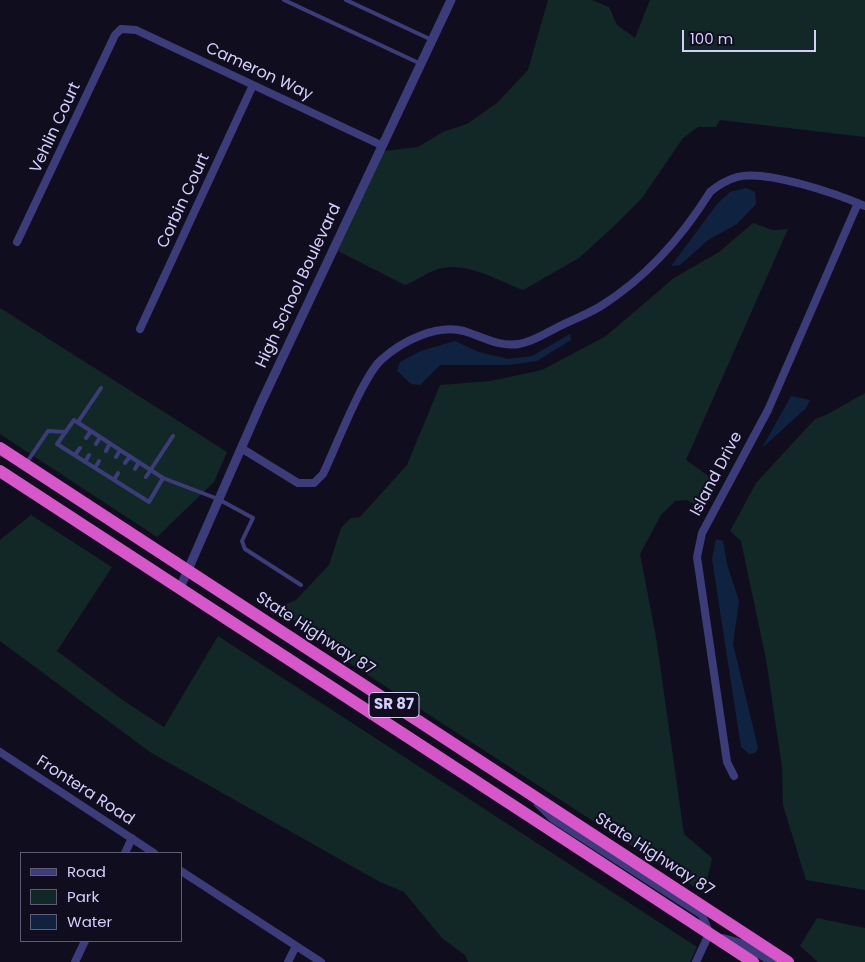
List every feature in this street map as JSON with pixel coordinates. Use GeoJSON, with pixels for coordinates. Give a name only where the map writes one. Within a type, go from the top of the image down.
{"type":"FeatureCollection","features":[{"type":"Feature","properties":{"kind":"highway","name":"State Highway 87"},"geometry":{"type":"LineString","coordinates":[[0,448],[788,962]]}},
{"type":"Feature","properties":{"kind":"highway","name":"SR 87"},"geometry":{"type":"LineString","coordinates":[[0,471],[753,962]]}},
{"type":"Feature","properties":{"kind":"street","name":"High School Boulevard"},"geometry":{"type":"LineString","coordinates":[[180,588],[241,448],[451,0]]}},
{"type":"Feature","properties":{"kind":"street","name":"Cameron Way"},"geometry":{"type":"LineString","coordinates":[[124,29],[136,30],[381,146]]}},
{"type":"Feature","properties":{"kind":"street","name":"Vehlin Court"},"geometry":{"type":"LineString","coordinates":[[18,242],[115,35],[124,29]]}},
{"type":"Feature","properties":{"kind":"street","name":"Corbin Court"},"geometry":{"type":"LineString","coordinates":[[140,328],[253,85]]}},
{"type":"Feature","properties":{"kind":"street"},"geometry":{"type":"LineString","coordinates":[[241,448],[298,482],[314,483],[323,474],[370,376],[380,361],[394,350],[409,341],[438,330],[454,329],[500,344],[520,344],[592,310],[643,275],[680,234],[710,192],[720,184],[738,176],[758,176],[828,190],[861,204]]}},
{"type":"Feature","properties":{"kind":"street","name":"Island Drive"},"geometry":{"type":"LineString","coordinates":[[734,776],[727,762],[698,557],[702,533],[780,385],[861,204]]}},
{"type":"Feature","properties":{"kind":"street","name":"Frontera Road"},"geometry":{"type":"LineString","coordinates":[[0,752],[153,852]]}},
{"type":"Feature","properties":{"kind":"street"},"geometry":{"type":"LineString","coordinates":[[523,789],[553,819],[702,915],[709,934],[696,962]]}},
{"type":"Feature","properties":{"kind":"street"},"geometry":{"type":"LineString","coordinates":[[125,852],[132,838]]}},
{"type":"Feature","properties":{"kind":"street"},"geometry":{"type":"LineString","coordinates":[[182,872],[321,962]]}},
{"type":"Feature","properties":{"kind":"street"},"geometry":{"type":"LineString","coordinates":[[709,934],[740,943],[772,962]]}},
{"type":"Feature","properties":{"kind":"street"},"geometry":{"type":"LineString","coordinates":[[75,962],[85,942]]}},
{"type":"Feature","properties":{"kind":"street"},"geometry":{"type":"LineString","coordinates":[[288,962],[296,946]]}},
{"type":"Feature","properties":{"kind":"lane"},"geometry":{"type":"LineString","coordinates":[[284,0],[421,64]]}},
{"type":"Feature","properties":{"kind":"lane"},"geometry":{"type":"LineString","coordinates":[[346,0],[432,40]]}},
{"type":"Feature","properties":{"kind":"lane"},"geometry":{"type":"LineString","coordinates":[[78,422],[101,388]]}},
{"type":"Feature","properties":{"kind":"lane"},"geometry":{"type":"LineString","coordinates":[[163,478],[149,502],[57,444],[74,420],[163,478],[218,499],[253,518],[242,540],[245,549],[301,585]]}},
{"type":"Feature","properties":{"kind":"lane"},"geometry":{"type":"LineString","coordinates":[[26,465],[48,431],[66,432]]}},
{"type":"Feature","properties":{"kind":"lane"},"geometry":{"type":"LineString","coordinates":[[86,438],[91,431]]}},
{"type":"Feature","properties":{"kind":"lane"},"geometry":{"type":"LineString","coordinates":[[146,477],[173,436]]}},
{"type":"Feature","properties":{"kind":"lane"},"geometry":{"type":"LineString","coordinates":[[96,444],[100,437]]}},
{"type":"Feature","properties":{"kind":"lane"},"geometry":{"type":"LineString","coordinates":[[106,451],[110,443]]}},
{"type":"Feature","properties":{"kind":"lane"},"geometry":{"type":"LineString","coordinates":[[75,455],[80,448]]}},
{"type":"Feature","properties":{"kind":"lane"},"geometry":{"type":"LineString","coordinates":[[116,457],[120,450]]}},
{"type":"Feature","properties":{"kind":"lane"},"geometry":{"type":"LineString","coordinates":[[85,462],[89,455]]}},
{"type":"Feature","properties":{"kind":"lane"},"geometry":{"type":"LineString","coordinates":[[125,463],[130,456]]}},
{"type":"Feature","properties":{"kind":"lane"},"geometry":{"type":"LineString","coordinates":[[95,468],[99,461]]}},
{"type":"Feature","properties":{"kind":"lane"},"geometry":{"type":"LineString","coordinates":[[135,469],[139,462]]}},
{"type":"Feature","properties":{"kind":"lane"},"geometry":{"type":"LineString","coordinates":[[104,474],[109,468]]}},
{"type":"Feature","properties":{"kind":"lane"},"geometry":{"type":"LineString","coordinates":[[114,480],[118,473]]}},
{"type":"Feature","properties":{"kind":"lane"},"geometry":{"type":"LineString","coordinates":[[124,486],[128,480]]}},
{"type":"Feature","properties":{"kind":"lane"},"geometry":{"type":"LineString","coordinates":[[136,493],[140,487]]}},
{"type":"Feature","properties":{"kind":"green space"},"geometry":{"type":"Polygon","coordinates":[[[548,0],[592,0],[609,7],[617,25],[635,38],[650,0],[865,0],[865,137],[720,120],[716,127],[698,127],[683,138],[642,198],[612,228],[579,258],[523,290],[479,272],[456,267],[433,271],[405,285],[338,251],[384,151],[418,147],[443,132],[467,124],[497,103],[528,70],[548,0]]]}},
{"type":"Feature","properties":{"kind":"green space"},"geometry":{"type":"Polygon","coordinates":[[[753,223],[773,230],[788,229],[686,460],[718,483],[704,510],[687,500],[675,501],[661,515],[640,554],[656,637],[684,834],[712,858],[704,893],[334,653],[321,639],[276,608],[296,600],[329,565],[341,528],[351,518],[360,517],[407,465],[440,385],[490,381],[542,370],[606,336],[674,278],[719,252],[753,223]]]}},
{"type":"Feature","properties":{"kind":"green space"},"geometry":{"type":"Polygon","coordinates":[[[0,308],[227,452],[214,482],[157,537],[0,434],[0,308]]]}},
{"type":"Feature","properties":{"kind":"green space"},"geometry":{"type":"Polygon","coordinates":[[[865,393],[865,890],[806,880],[783,805],[782,767],[766,659],[741,541],[730,531],[756,483],[815,419],[826,415],[865,393]]]}},
{"type":"Feature","properties":{"kind":"green space"},"geometry":{"type":"Polygon","coordinates":[[[31,515],[112,567],[57,651],[124,701],[164,727],[218,636],[697,947],[690,962],[468,962],[465,955],[442,938],[404,892],[380,882],[150,752],[0,641],[0,540],[31,515]]]}},
{"type":"Feature","properties":{"kind":"green space"},"geometry":{"type":"Polygon","coordinates":[[[817,918],[865,928],[865,962],[818,962],[800,946],[817,918]]]}},
{"type":"Feature","properties":{"kind":"water"},"geometry":{"type":"Polygon","coordinates":[[[746,188],[755,192],[756,204],[737,224],[708,240],[680,265],[671,266],[718,203],[730,192],[746,188]]]}},
{"type":"Feature","properties":{"kind":"water"},"geometry":{"type":"Polygon","coordinates":[[[570,334],[571,340],[537,361],[509,365],[440,365],[420,385],[411,384],[397,371],[400,362],[421,351],[455,341],[479,352],[508,359],[532,356],[570,334]]]}},
{"type":"Feature","properties":{"kind":"water"},"geometry":{"type":"Polygon","coordinates":[[[791,396],[810,400],[806,408],[762,448],[791,396]]]}},
{"type":"Feature","properties":{"kind":"water"},"geometry":{"type":"Polygon","coordinates":[[[716,539],[723,541],[727,564],[739,601],[733,644],[758,748],[755,753],[749,754],[741,747],[712,559],[716,539]]]}}]}
